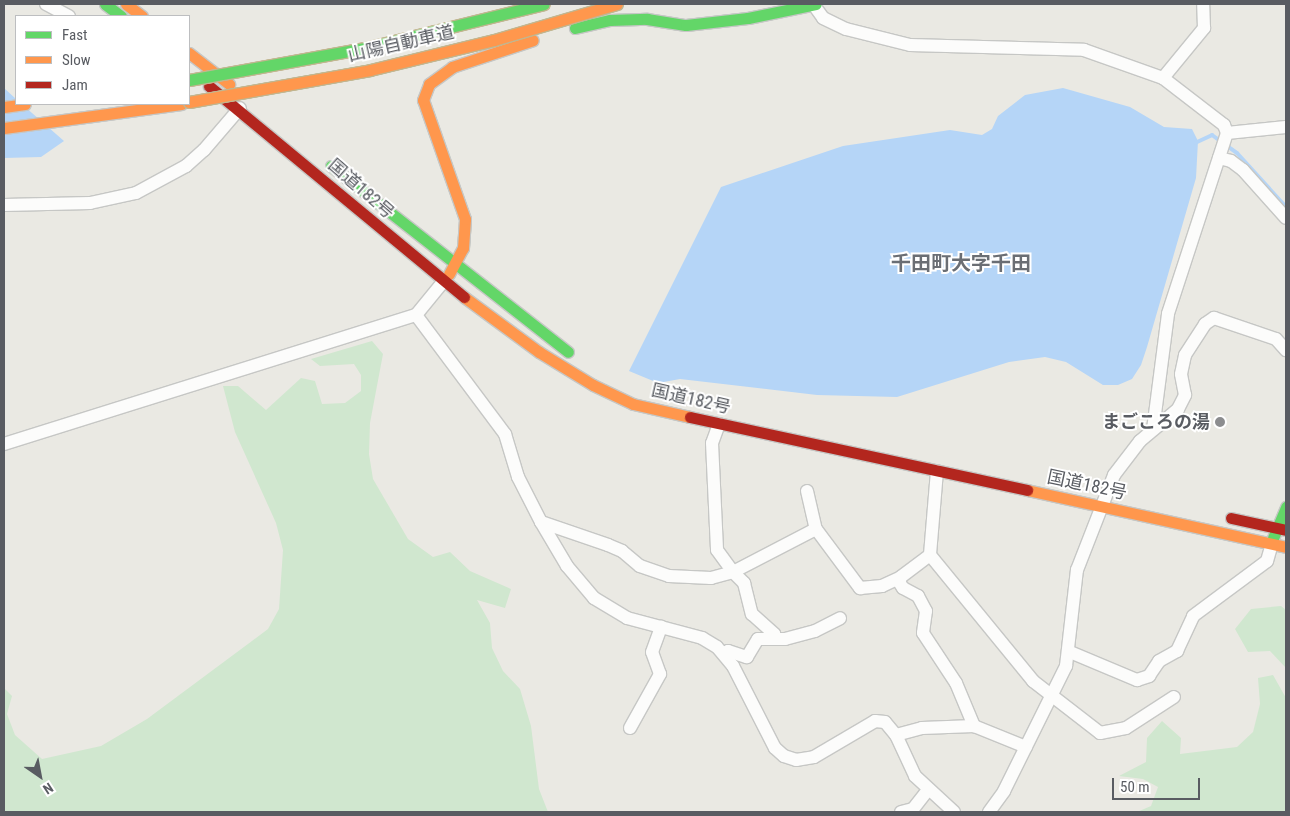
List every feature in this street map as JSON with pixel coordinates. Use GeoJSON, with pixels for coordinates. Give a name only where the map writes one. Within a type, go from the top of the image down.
{"type":"FeatureCollection","features":[{"type":"Feature","properties":{"kind":"main road"},"geometry":{"type":"LineString","coordinates":[[105,4],[120,15]]}},
{"type":"Feature","properties":{"kind":"main road"},"geometry":{"type":"LineString","coordinates":[[126,4],[141,15]]}},
{"type":"Feature","properties":{"kind":"main road","name":"山陽自動車道"},"geometry":{"type":"LineString","coordinates":[[190,80],[365,48],[544,4]]}},
{"type":"Feature","properties":{"kind":"main road","name":"山陽自動車道"},"geometry":{"type":"LineString","coordinates":[[190,102],[370,70],[494,40],[617,4]]}},
{"type":"Feature","properties":{"kind":"main road"},"geometry":{"type":"LineString","coordinates":[[443,282],[464,248],[464,213],[423,100],[429,84],[439,75],[452,67],[516,46],[610,20],[647,19],[686,25],[748,18],[814,4]]}},
{"type":"Feature","properties":{"kind":"main road"},"geometry":{"type":"LineString","coordinates":[[190,54],[252,101]]}},
{"type":"Feature","properties":{"kind":"main road","name":"国道182号"},"geometry":{"type":"LineString","coordinates":[[190,71],[239,109],[443,282],[539,352],[593,385],[633,404],[1104,506],[1286,548]]}},
{"type":"Feature","properties":{"kind":"main road"},"geometry":{"type":"LineString","coordinates":[[4,107],[18,105]]}},
{"type":"Feature","properties":{"kind":"main road"},"geometry":{"type":"LineString","coordinates":[[4,128],[173,105]]}},
{"type":"Feature","properties":{"kind":"main road","name":"国道182号"},"geometry":{"type":"LineString","coordinates":[[323,159],[546,337],[577,357]]}},
{"type":"Feature","properties":{"kind":"main road","name":"国道182号"},"geometry":{"type":"LineString","coordinates":[[1094,490],[1114,494]]}},
{"type":"Feature","properties":{"kind":"main road"},"geometry":{"type":"LineString","coordinates":[[1272,544],[1281,529],[1286,507]]}},
{"type":"Feature","properties":{"kind":"main road"},"geometry":{"type":"LineString","coordinates":[[1216,515],[1281,529]]}},
{"type":"Feature","properties":{"kind":"street"},"geometry":{"type":"LineString","coordinates":[[46,4],[67,15]]}},
{"type":"Feature","properties":{"kind":"street"},"geometry":{"type":"LineString","coordinates":[[814,4],[823,18],[846,29],[910,45],[1067,48],[1090,52],[1163,78],[1224,125],[1224,145],[1168,314],[1153,429]]}},
{"type":"Feature","properties":{"kind":"street"},"geometry":{"type":"LineString","coordinates":[[1163,78],[1204,28],[1203,4]]}},
{"type":"Feature","properties":{"kind":"street"},"geometry":{"type":"LineString","coordinates":[[4,205],[90,203],[136,193],[186,166],[239,109],[252,101]]}},
{"type":"Feature","properties":{"kind":"street"},"geometry":{"type":"LineString","coordinates":[[1224,145],[1286,127]]}},
{"type":"Feature","properties":{"kind":"street"},"geometry":{"type":"LineString","coordinates":[[1224,145],[1231,161],[1244,170],[1286,218]]}},
{"type":"Feature","properties":{"kind":"street"},"geometry":{"type":"LineString","coordinates":[[4,444],[416,315],[443,282]]}},
{"type":"Feature","properties":{"kind":"street"},"geometry":{"type":"LineString","coordinates":[[416,315],[505,434],[518,477],[541,522],[567,566],[594,598],[627,618],[702,638],[724,654],[733,666],[775,748],[784,756],[796,760],[814,757],[875,721],[885,722],[896,735],[915,776],[954,812]]}},
{"type":"Feature","properties":{"kind":"street"},"geometry":{"type":"LineString","coordinates":[[989,812],[1004,791],[1052,694],[1070,652],[1077,570],[1104,506],[1114,494],[1122,462],[1153,429],[1178,409],[1185,395],[1181,374],[1185,355],[1205,324],[1214,318],[1276,339],[1286,350]]}},
{"type":"Feature","properties":{"kind":"street"},"geometry":{"type":"LineString","coordinates":[[719,424],[712,443],[717,550],[733,572],[744,583],[752,614],[774,634],[774,639]]}},
{"type":"Feature","properties":{"kind":"street"},"geometry":{"type":"LineString","coordinates":[[937,471],[930,555],[1033,681],[1100,733],[1126,728],[1174,698]]}},
{"type":"Feature","properties":{"kind":"street"},"geometry":{"type":"LineString","coordinates":[[807,491],[816,529],[860,588],[882,586],[901,577],[930,555]]}},
{"type":"Feature","properties":{"kind":"street"},"geometry":{"type":"LineString","coordinates":[[541,522],[615,548],[640,566],[669,576],[711,578],[733,572],[816,529]]}},
{"type":"Feature","properties":{"kind":"street"},"geometry":{"type":"LineString","coordinates":[[1070,652],[1136,680],[1149,676],[1159,660],[1177,651],[1193,616],[1267,561],[1272,544]]}},
{"type":"Feature","properties":{"kind":"street"},"geometry":{"type":"LineString","coordinates":[[901,577],[903,588],[918,596],[926,611],[923,633],[956,682],[974,726]]}},
{"type":"Feature","properties":{"kind":"street"},"geometry":{"type":"LineString","coordinates":[[724,654],[728,651],[747,657],[758,640],[815,632],[840,618]]}},
{"type":"Feature","properties":{"kind":"street"},"geometry":{"type":"LineString","coordinates":[[630,728],[660,674],[652,652],[661,627]]}},
{"type":"Feature","properties":{"kind":"street"},"geometry":{"type":"LineString","coordinates":[[896,735],[922,728],[974,726],[1026,747]]}},
{"type":"Feature","properties":{"kind":"street"},"geometry":{"type":"LineString","coordinates":[[901,812],[913,809],[928,790]]}},
{"type":"Feature","properties":{"kind":"green space"},"geometry":{"type":"Polygon","coordinates":[[[372,341],[383,354],[370,423],[369,454],[373,479],[408,539],[433,557],[450,552],[470,571],[511,589],[505,608],[477,600],[490,623],[492,648],[503,671],[520,689],[531,726],[539,789],[548,812],[4,812],[4,688],[12,696],[7,714],[15,735],[42,759],[101,746],[147,719],[268,629],[279,609],[283,550],[276,523],[235,432],[223,386],[238,386],[266,410],[301,378],[315,381],[322,404],[345,403],[361,391],[361,375],[354,364],[320,366],[311,359],[372,341]]]}},
{"type":"Feature","properties":{"kind":"green space"},"geometry":{"type":"Polygon","coordinates":[[[1281,606],[1286,610],[1286,668],[1270,651],[1248,652],[1235,629],[1251,609],[1281,606]]]}},
{"type":"Feature","properties":{"kind":"green space"},"geometry":{"type":"Polygon","coordinates":[[[1273,675],[1286,698],[1286,812],[1137,812],[1151,806],[1158,787],[1143,779],[1119,776],[1146,762],[1147,738],[1162,721],[1181,738],[1180,754],[1237,747],[1253,732],[1260,704],[1258,678],[1273,675]]]}},
{"type":"Feature","properties":{"kind":"water"},"geometry":{"type":"Polygon","coordinates":[[[4,88],[15,98],[15,105],[23,105],[64,141],[41,157],[4,158],[4,88]]]}},
{"type":"Feature","properties":{"kind":"water"},"geometry":{"type":"Polygon","coordinates":[[[1063,88],[1130,107],[1164,127],[1192,129],[1198,141],[1196,178],[1147,347],[1141,365],[1132,379],[1118,385],[1103,385],[1066,362],[1045,357],[1009,362],[897,397],[817,395],[680,379],[658,383],[629,371],[721,187],[843,146],[950,130],[982,135],[992,129],[998,116],[1025,95],[1063,88]]]}},
{"type":"Feature","properties":{"kind":"waterway"},"geometry":{"type":"LineString","coordinates":[[1195,143],[1212,135],[1237,153],[1286,207]]}},
{"type":"Feature","properties":{"kind":"traffic: fast"},"geometry":{"type":"LineString","coordinates":[[105,4],[120,15]]}},
{"type":"Feature","properties":{"kind":"traffic: fast"},"geometry":{"type":"LineString","coordinates":[[190,80],[365,48],[544,4]]}},
{"type":"Feature","properties":{"kind":"traffic: fast"},"geometry":{"type":"LineString","coordinates":[[575,28],[610,20],[647,19],[686,25],[748,18],[816,4]]}},
{"type":"Feature","properties":{"kind":"traffic: fast"},"geometry":{"type":"LineString","coordinates":[[331,166],[568,352]]}},
{"type":"Feature","properties":{"kind":"traffic: fast"},"geometry":{"type":"LineString","coordinates":[[1273,538],[1286,507]]}},
{"type":"Feature","properties":{"kind":"traffic: slow"},"geometry":{"type":"LineString","coordinates":[[126,4],[141,15]]}},
{"type":"Feature","properties":{"kind":"traffic: slow"},"geometry":{"type":"LineString","coordinates":[[190,102],[370,70],[494,40],[617,4]]}},
{"type":"Feature","properties":{"kind":"traffic: slow"},"geometry":{"type":"LineString","coordinates":[[449,274],[463,248],[465,219],[423,100],[429,84],[452,67],[533,40]]}},
{"type":"Feature","properties":{"kind":"traffic: slow"},"geometry":{"type":"LineString","coordinates":[[190,54],[229,84]]}},
{"type":"Feature","properties":{"kind":"traffic: slow"},"geometry":{"type":"LineString","coordinates":[[4,107],[18,105]]}},
{"type":"Feature","properties":{"kind":"traffic: slow"},"geometry":{"type":"LineString","coordinates":[[4,128],[174,105]]}},
{"type":"Feature","properties":{"kind":"traffic: slow"},"geometry":{"type":"LineString","coordinates":[[464,297],[539,352],[593,385],[633,404],[690,417]]}},
{"type":"Feature","properties":{"kind":"traffic: slow"},"geometry":{"type":"LineString","coordinates":[[1027,490],[1286,547]]}},
{"type":"Feature","properties":{"kind":"traffic: jam"},"geometry":{"type":"LineString","coordinates":[[209,86],[464,297]]}},
{"type":"Feature","properties":{"kind":"traffic: jam"},"geometry":{"type":"LineString","coordinates":[[690,417],[1027,490]]}},
{"type":"Feature","properties":{"kind":"traffic: jam"},"geometry":{"type":"LineString","coordinates":[[1231,518],[1286,530]]}},
{"type":"Feature","properties":{"kind":"place","name":"まごころの湯"},"geometry":{"type":"Point","coordinates":[1220,422]}},
{"type":"Feature","properties":{"kind":"district","name":"千田町大字千田"},"geometry":{"type":"Point","coordinates":[961,263]}}]}
